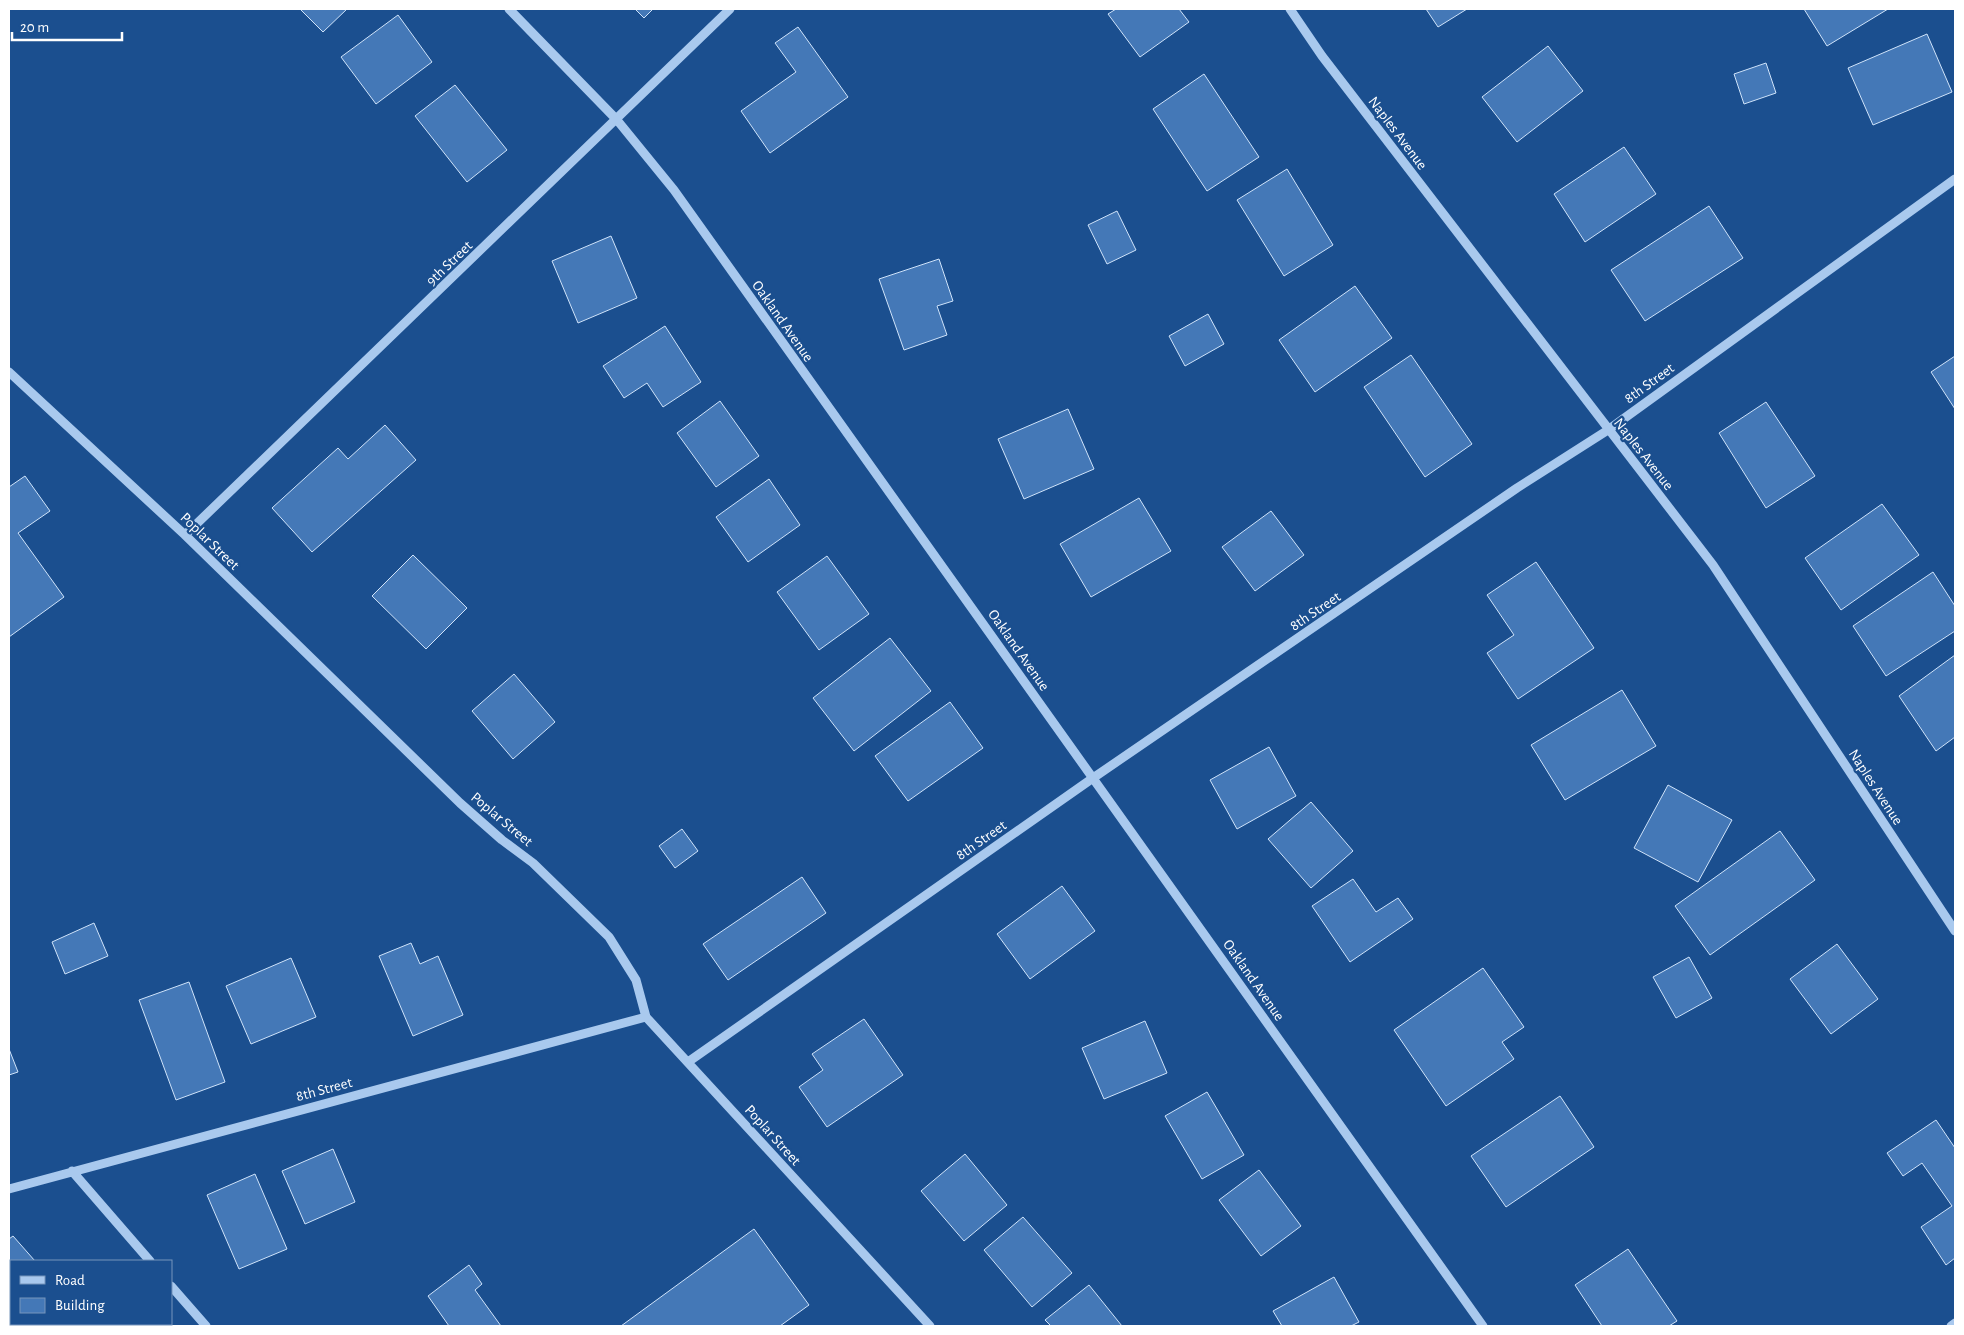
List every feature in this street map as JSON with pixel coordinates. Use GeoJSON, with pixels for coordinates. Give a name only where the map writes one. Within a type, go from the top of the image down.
{"type":"FeatureCollection","features":[{"type":"Feature","properties":{"kind":"street","name":"Oakland Avenue"},"geometry":{"type":"LineString","coordinates":[[509,9],[617,120],[674,190],[1483,1326]]}},
{"type":"Feature","properties":{"kind":"street","name":"9th Street"},"geometry":{"type":"LineString","coordinates":[[185,535],[730,9]]}},
{"type":"Feature","properties":{"kind":"street","name":"Naples Avenue"},"geometry":{"type":"LineString","coordinates":[[1290,9],[1322,56],[1713,565],[1955,931]]}},
{"type":"Feature","properties":{"kind":"street","name":"8th Street"},"geometry":{"type":"LineString","coordinates":[[688,1062],[1093,778],[1517,488],[1608,430],[1955,179]]}},
{"type":"Feature","properties":{"kind":"street","name":"Poplar Street"},"geometry":{"type":"LineString","coordinates":[[9,372],[185,535],[460,803],[502,840],[533,863],[609,937],[636,980],[646,1017],[930,1326]]}},
{"type":"Feature","properties":{"kind":"street","name":"8th Street"},"geometry":{"type":"LineString","coordinates":[[9,1189],[646,1017]]}},
{"type":"Feature","properties":{"kind":"street"},"geometry":{"type":"LineString","coordinates":[[72,1171],[149,1260]]}},
{"type":"Feature","properties":{"kind":"street"},"geometry":{"type":"LineString","coordinates":[[172,1287],[206,1326]]}},
{"type":"Feature","properties":{"kind":"street"},"geometry":{"type":"LineString","coordinates":[[1951,1326],[1955,1323]]}},
{"type":"Feature","properties":{"kind":"building"},"geometry":{"type":"Polygon","coordinates":[[[300,9],[347,9],[323,32],[300,9]]]}},
{"type":"Feature","properties":{"kind":"building"},"geometry":{"type":"Polygon","coordinates":[[[635,9],[653,9],[644,18],[635,9]]]}},
{"type":"Feature","properties":{"kind":"building"},"geometry":{"type":"Polygon","coordinates":[[[1116,9],[1179,9],[1189,22],[1140,57],[1108,14],[1116,9]]]}},
{"type":"Feature","properties":{"kind":"building"},"geometry":{"type":"Polygon","coordinates":[[[1426,9],[1467,9],[1438,27],[1426,9]]]}},
{"type":"Feature","properties":{"kind":"building"},"geometry":{"type":"Polygon","coordinates":[[[1804,9],[1888,9],[1827,46],[1804,9]]]}},
{"type":"Feature","properties":{"kind":"building"},"geometry":{"type":"Polygon","coordinates":[[[398,15],[432,62],[376,104],[341,57],[398,15]]]}},
{"type":"Feature","properties":{"kind":"building"},"geometry":{"type":"Polygon","coordinates":[[[798,27],[848,97],[770,153],[741,111],[796,72],[775,43],[798,27]]]}},
{"type":"Feature","properties":{"kind":"building"},"geometry":{"type":"Polygon","coordinates":[[[1927,34],[1952,92],[1873,125],[1848,68],[1927,34]]]}},
{"type":"Feature","properties":{"kind":"building"},"geometry":{"type":"Polygon","coordinates":[[[1548,46],[1583,91],[1517,142],[1482,97],[1548,46]]]}},
{"type":"Feature","properties":{"kind":"building"},"geometry":{"type":"Polygon","coordinates":[[[1766,63],[1776,93],[1744,104],[1734,74],[1766,63]]]}},
{"type":"Feature","properties":{"kind":"building"},"geometry":{"type":"Polygon","coordinates":[[[1204,74],[1259,157],[1207,191],[1153,109],[1204,74]]]}},
{"type":"Feature","properties":{"kind":"building"},"geometry":{"type":"Polygon","coordinates":[[[455,85],[507,150],[467,182],[415,116],[455,85]]]}},
{"type":"Feature","properties":{"kind":"building"},"geometry":{"type":"Polygon","coordinates":[[[1624,147],[1656,194],[1585,242],[1554,194],[1624,147]]]}},
{"type":"Feature","properties":{"kind":"building"},"geometry":{"type":"Polygon","coordinates":[[[1287,169],[1333,245],[1284,276],[1237,200],[1287,169]]]}},
{"type":"Feature","properties":{"kind":"building"},"geometry":{"type":"Polygon","coordinates":[[[1709,206],[1743,258],[1645,321],[1611,270],[1709,206]]]}},
{"type":"Feature","properties":{"kind":"building"},"geometry":{"type":"Polygon","coordinates":[[[1117,211],[1136,250],[1107,264],[1088,225],[1117,211]]]}},
{"type":"Feature","properties":{"kind":"building"},"geometry":{"type":"Polygon","coordinates":[[[611,236],[637,298],[578,323],[552,261],[611,236]]]}},
{"type":"Feature","properties":{"kind":"building"},"geometry":{"type":"Polygon","coordinates":[[[939,259],[953,301],[937,306],[947,335],[904,350],[879,279],[939,259]]]}},
{"type":"Feature","properties":{"kind":"building"},"geometry":{"type":"Polygon","coordinates":[[[1355,286],[1392,338],[1315,392],[1279,340],[1355,286]]]}},
{"type":"Feature","properties":{"kind":"building"},"geometry":{"type":"Polygon","coordinates":[[[1208,314],[1224,344],[1185,366],[1169,336],[1208,314]]]}},
{"type":"Feature","properties":{"kind":"building"},"geometry":{"type":"Polygon","coordinates":[[[665,326],[701,382],[663,407],[647,383],[624,398],[603,366],[665,326]]]}},
{"type":"Feature","properties":{"kind":"building"},"geometry":{"type":"Polygon","coordinates":[[[1411,355],[1472,444],[1425,477],[1364,387],[1411,355]]]}},
{"type":"Feature","properties":{"kind":"building"},"geometry":{"type":"Polygon","coordinates":[[[1955,356],[1955,409],[1931,372],[1955,356]]]}},
{"type":"Feature","properties":{"kind":"building"},"geometry":{"type":"Polygon","coordinates":[[[720,401],[759,456],[716,487],[677,433],[720,401]]]}},
{"type":"Feature","properties":{"kind":"building"},"geometry":{"type":"Polygon","coordinates":[[[1766,402],[1815,476],[1766,508],[1719,433],[1766,402]]]}},
{"type":"Feature","properties":{"kind":"building"},"geometry":{"type":"Polygon","coordinates":[[[1068,409],[1094,469],[1024,499],[998,439],[1068,409]]]}},
{"type":"Feature","properties":{"kind":"building"},"geometry":{"type":"Polygon","coordinates":[[[385,425],[416,460],[312,552],[272,508],[338,448],[348,459],[385,425]]]}},
{"type":"Feature","properties":{"kind":"building"},"geometry":{"type":"Polygon","coordinates":[[[25,476],[50,511],[18,533],[64,597],[9,637],[9,487],[25,476]]]}},
{"type":"Feature","properties":{"kind":"building"},"geometry":{"type":"Polygon","coordinates":[[[769,479],[800,525],[748,562],[716,517],[769,479]]]}},
{"type":"Feature","properties":{"kind":"building"},"geometry":{"type":"Polygon","coordinates":[[[1139,498],[1171,551],[1091,597],[1060,544],[1139,498]]]}},
{"type":"Feature","properties":{"kind":"building"},"geometry":{"type":"Polygon","coordinates":[[[1882,504],[1919,555],[1841,610],[1805,558],[1882,504]]]}},
{"type":"Feature","properties":{"kind":"building"},"geometry":{"type":"Polygon","coordinates":[[[1271,511],[1304,555],[1255,591],[1222,547],[1271,511]]]}},
{"type":"Feature","properties":{"kind":"building"},"geometry":{"type":"Polygon","coordinates":[[[413,555],[467,608],[426,649],[372,596],[413,555]]]}},
{"type":"Feature","properties":{"kind":"building"},"geometry":{"type":"Polygon","coordinates":[[[827,556],[869,614],[819,650],[777,592],[827,556]]]}},
{"type":"Feature","properties":{"kind":"building"},"geometry":{"type":"Polygon","coordinates":[[[1536,562],[1594,648],[1518,699],[1487,653],[1514,635],[1487,595],[1536,562]]]}},
{"type":"Feature","properties":{"kind":"building"},"geometry":{"type":"Polygon","coordinates":[[[1933,572],[1955,606],[1955,631],[1886,676],[1853,626],[1933,572]]]}},
{"type":"Feature","properties":{"kind":"building"},"geometry":{"type":"Polygon","coordinates":[[[890,638],[931,691],[854,751],[813,698],[890,638]]]}},
{"type":"Feature","properties":{"kind":"building"},"geometry":{"type":"Polygon","coordinates":[[[1955,655],[1955,737],[1936,751],[1899,696],[1955,655]]]}},
{"type":"Feature","properties":{"kind":"building"},"geometry":{"type":"Polygon","coordinates":[[[514,674],[555,722],[513,759],[472,711],[514,674]]]}},
{"type":"Feature","properties":{"kind":"building"},"geometry":{"type":"Polygon","coordinates":[[[1622,690],[1656,746],[1565,800],[1531,745],[1622,690]]]}},
{"type":"Feature","properties":{"kind":"building"},"geometry":{"type":"Polygon","coordinates":[[[950,702],[983,748],[908,801],[875,756],[950,702]]]}},
{"type":"Feature","properties":{"kind":"building"},"geometry":{"type":"Polygon","coordinates":[[[1269,747],[1296,796],[1237,829],[1210,780],[1269,747]]]}},
{"type":"Feature","properties":{"kind":"building"},"geometry":{"type":"Polygon","coordinates":[[[1668,785],[1732,820],[1698,882],[1634,848],[1668,785]]]}},
{"type":"Feature","properties":{"kind":"building"},"geometry":{"type":"Polygon","coordinates":[[[1311,802],[1353,851],[1311,888],[1268,839],[1311,802]]]}},
{"type":"Feature","properties":{"kind":"building"},"geometry":{"type":"Polygon","coordinates":[[[682,829],[698,851],[675,868],[659,846],[682,829]]]}},
{"type":"Feature","properties":{"kind":"building"},"geometry":{"type":"Polygon","coordinates":[[[1780,831],[1815,880],[1710,955],[1675,906],[1780,831]]]}},
{"type":"Feature","properties":{"kind":"building"},"geometry":{"type":"Polygon","coordinates":[[[802,877],[826,913],[728,980],[703,944],[802,877]]]}},
{"type":"Feature","properties":{"kind":"building"},"geometry":{"type":"Polygon","coordinates":[[[1353,879],[1376,912],[1398,898],[1413,919],[1350,962],[1312,906],[1353,879]]]}},
{"type":"Feature","properties":{"kind":"building"},"geometry":{"type":"Polygon","coordinates":[[[1062,886],[1095,931],[1030,979],[997,934],[1062,886]]]}},
{"type":"Feature","properties":{"kind":"building"},"geometry":{"type":"Polygon","coordinates":[[[94,923],[108,956],[65,974],[52,942],[94,923]]]}},
{"type":"Feature","properties":{"kind":"building"},"geometry":{"type":"Polygon","coordinates":[[[411,943],[420,964],[438,956],[463,1015],[413,1036],[379,956],[411,943]]]}},
{"type":"Feature","properties":{"kind":"building"},"geometry":{"type":"Polygon","coordinates":[[[1837,944],[1878,999],[1831,1034],[1790,979],[1837,944]]]}},
{"type":"Feature","properties":{"kind":"building"},"geometry":{"type":"Polygon","coordinates":[[[1689,957],[1712,998],[1676,1018],[1653,977],[1689,957]]]}},
{"type":"Feature","properties":{"kind":"building"},"geometry":{"type":"Polygon","coordinates":[[[291,958],[316,1017],[251,1044],[226,986],[291,958]]]}},
{"type":"Feature","properties":{"kind":"building"},"geometry":{"type":"Polygon","coordinates":[[[1483,968],[1524,1027],[1502,1042],[1514,1059],[1446,1106],[1394,1030],[1483,968]]]}},
{"type":"Feature","properties":{"kind":"building"},"geometry":{"type":"Polygon","coordinates":[[[189,982],[225,1082],[176,1100],[139,1000],[189,982]]]}},
{"type":"Feature","properties":{"kind":"building"},"geometry":{"type":"Polygon","coordinates":[[[864,1019],[903,1075],[827,1127],[799,1087],[823,1070],[812,1054],[864,1019]]]}},
{"type":"Feature","properties":{"kind":"building"},"geometry":{"type":"Polygon","coordinates":[[[1145,1021],[1167,1073],[1104,1099],[1082,1048],[1145,1021]]]}},
{"type":"Feature","properties":{"kind":"building"},"geometry":{"type":"Polygon","coordinates":[[[9,1049],[18,1072],[9,1075],[9,1049]]]}},
{"type":"Feature","properties":{"kind":"building"},"geometry":{"type":"Polygon","coordinates":[[[1207,1092],[1244,1155],[1202,1179],[1165,1116],[1207,1092]]]}},
{"type":"Feature","properties":{"kind":"building"},"geometry":{"type":"Polygon","coordinates":[[[1560,1096],[1594,1147],[1506,1207],[1471,1156],[1560,1096]]]}},
{"type":"Feature","properties":{"kind":"building"},"geometry":{"type":"Polygon","coordinates":[[[1936,1120],[1955,1148],[1955,1258],[1946,1265],[1921,1227],[1952,1206],[1922,1163],[1903,1176],[1887,1153],[1936,1120]]]}},
{"type":"Feature","properties":{"kind":"building"},"geometry":{"type":"Polygon","coordinates":[[[333,1149],[355,1202],[305,1224],[282,1171],[333,1149]]]}},
{"type":"Feature","properties":{"kind":"building"},"geometry":{"type":"Polygon","coordinates":[[[965,1154],[1007,1205],[964,1241],[921,1191],[965,1154]]]}},
{"type":"Feature","properties":{"kind":"building"},"geometry":{"type":"Polygon","coordinates":[[[1259,1170],[1301,1226],[1261,1256],[1219,1200],[1259,1170]]]}},
{"type":"Feature","properties":{"kind":"building"},"geometry":{"type":"Polygon","coordinates":[[[255,1174],[287,1249],[239,1269],[207,1195],[255,1174]]]}},
{"type":"Feature","properties":{"kind":"building"},"geometry":{"type":"Polygon","coordinates":[[[1023,1217],[1072,1273],[1032,1307],[984,1250],[1023,1217]]]}},
{"type":"Feature","properties":{"kind":"building"},"geometry":{"type":"Polygon","coordinates":[[[754,1229],[809,1305],[780,1326],[621,1326],[754,1229]]]}},
{"type":"Feature","properties":{"kind":"building"},"geometry":{"type":"Polygon","coordinates":[[[13,1236],[34,1260],[10,1260],[9,1308],[9,1239],[13,1236]]]}},
{"type":"Feature","properties":{"kind":"building"},"geometry":{"type":"Polygon","coordinates":[[[1628,1249],[1677,1321],[1669,1326],[1602,1326],[1575,1285],[1628,1249]]]}},
{"type":"Feature","properties":{"kind":"building"},"geometry":{"type":"Polygon","coordinates":[[[469,1265],[482,1284],[475,1290],[501,1326],[449,1326],[428,1296],[469,1265]]]}},
{"type":"Feature","properties":{"kind":"building"},"geometry":{"type":"Polygon","coordinates":[[[1334,1277],[1359,1322],[1351,1326],[1282,1326],[1273,1311],[1334,1277]]]}},
{"type":"Feature","properties":{"kind":"building"},"geometry":{"type":"Polygon","coordinates":[[[1089,1285],[1122,1326],[1051,1326],[1045,1320],[1089,1285]]]}},
{"type":"Feature","properties":{"kind":"building"},"geometry":{"type":"Polygon","coordinates":[[[91,1325],[92,1326],[52,1326],[91,1325]]]}}]}
